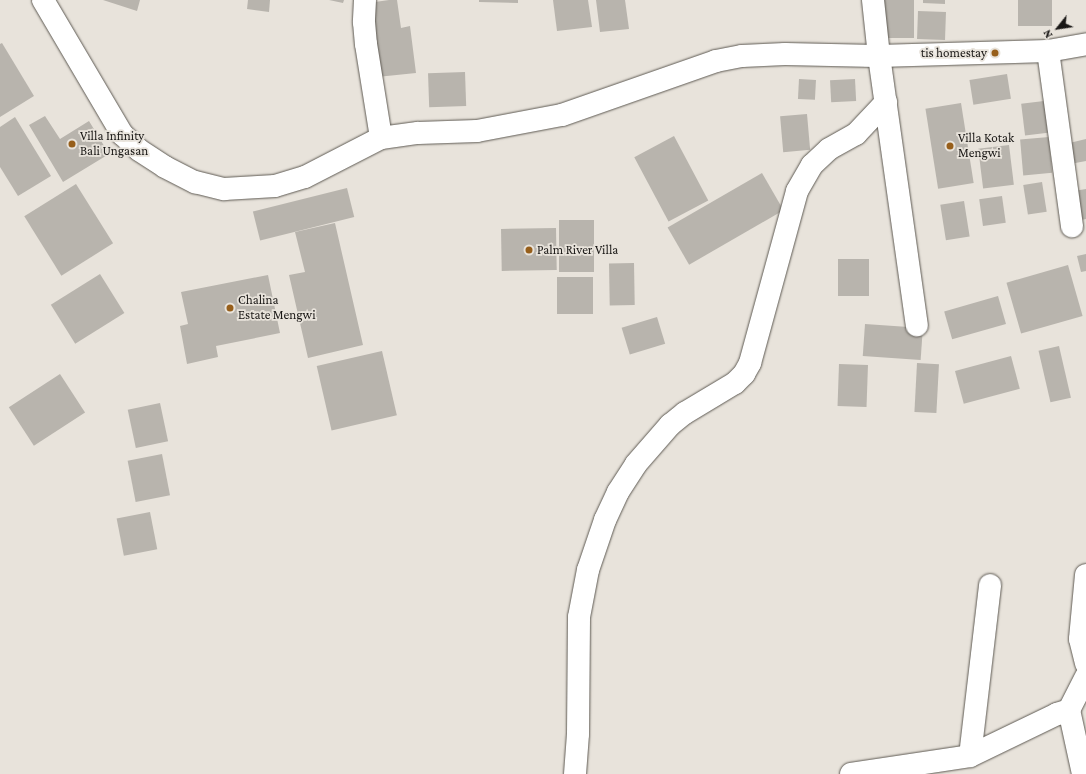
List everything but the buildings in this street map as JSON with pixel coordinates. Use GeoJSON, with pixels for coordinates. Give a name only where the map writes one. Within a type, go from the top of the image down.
{"type":"FeatureCollection","features":[{"type":"Feature","properties":{"kind":"street"},"geometry":{"type":"LineString","coordinates":[[42,0],[122,134],[139,150],[165,167],[195,182],[224,189],[275,186],[305,177],[381,138],[418,133],[477,131],[562,115],[716,61],[742,56],[784,54],[879,56],[1048,51],[1086,44]]}},
{"type":"Feature","properties":{"kind":"street"},"geometry":{"type":"LineString","coordinates":[[365,0],[364,22],[366,44],[381,138]]}},
{"type":"Feature","properties":{"kind":"street"},"geometry":{"type":"LineString","coordinates":[[873,0],[879,56],[917,325]]}},
{"type":"Feature","properties":{"kind":"street"},"geometry":{"type":"LineString","coordinates":[[1048,51],[1072,226]]}},
{"type":"Feature","properties":{"kind":"street"},"geometry":{"type":"LineString","coordinates":[[574,774],[578,734],[578,617],[588,570],[605,520],[618,492],[636,464],[670,425],[685,413],[735,383],[744,374],[750,363],[797,191],[812,165],[829,149],[856,134],[886,102]]}},
{"type":"Feature","properties":{"kind":"street"},"geometry":{"type":"LineString","coordinates":[[1086,575],[1080,639],[1086,663]]}},
{"type":"Feature","properties":{"kind":"street"},"geometry":{"type":"LineString","coordinates":[[970,756],[990,585]]}},
{"type":"Feature","properties":{"kind":"street"},"geometry":{"type":"LineString","coordinates":[[865,773],[970,756],[1068,710],[1086,677]]}},
{"type":"Feature","properties":{"kind":"street"},"geometry":{"type":"LineString","coordinates":[[1068,710],[1083,774]]}},
{"type":"Feature","properties":{"kind":"place","name":"tis homestay"},"geometry":{"type":"Point","coordinates":[995,53]}},
{"type":"Feature","properties":{"kind":"place","name":"Villa Infinity Bali Ungasan"},"geometry":{"type":"Point","coordinates":[72,144]}},
{"type":"Feature","properties":{"kind":"place","name":"Villa Kotak Mengwi"},"geometry":{"type":"Point","coordinates":[950,146]}},
{"type":"Feature","properties":{"kind":"place","name":"Palm River Villa"},"geometry":{"type":"Point","coordinates":[529,250]}},
{"type":"Feature","properties":{"kind":"place","name":"Chalina Estate Mengwi"},"geometry":{"type":"Point","coordinates":[230,308]}}]}
